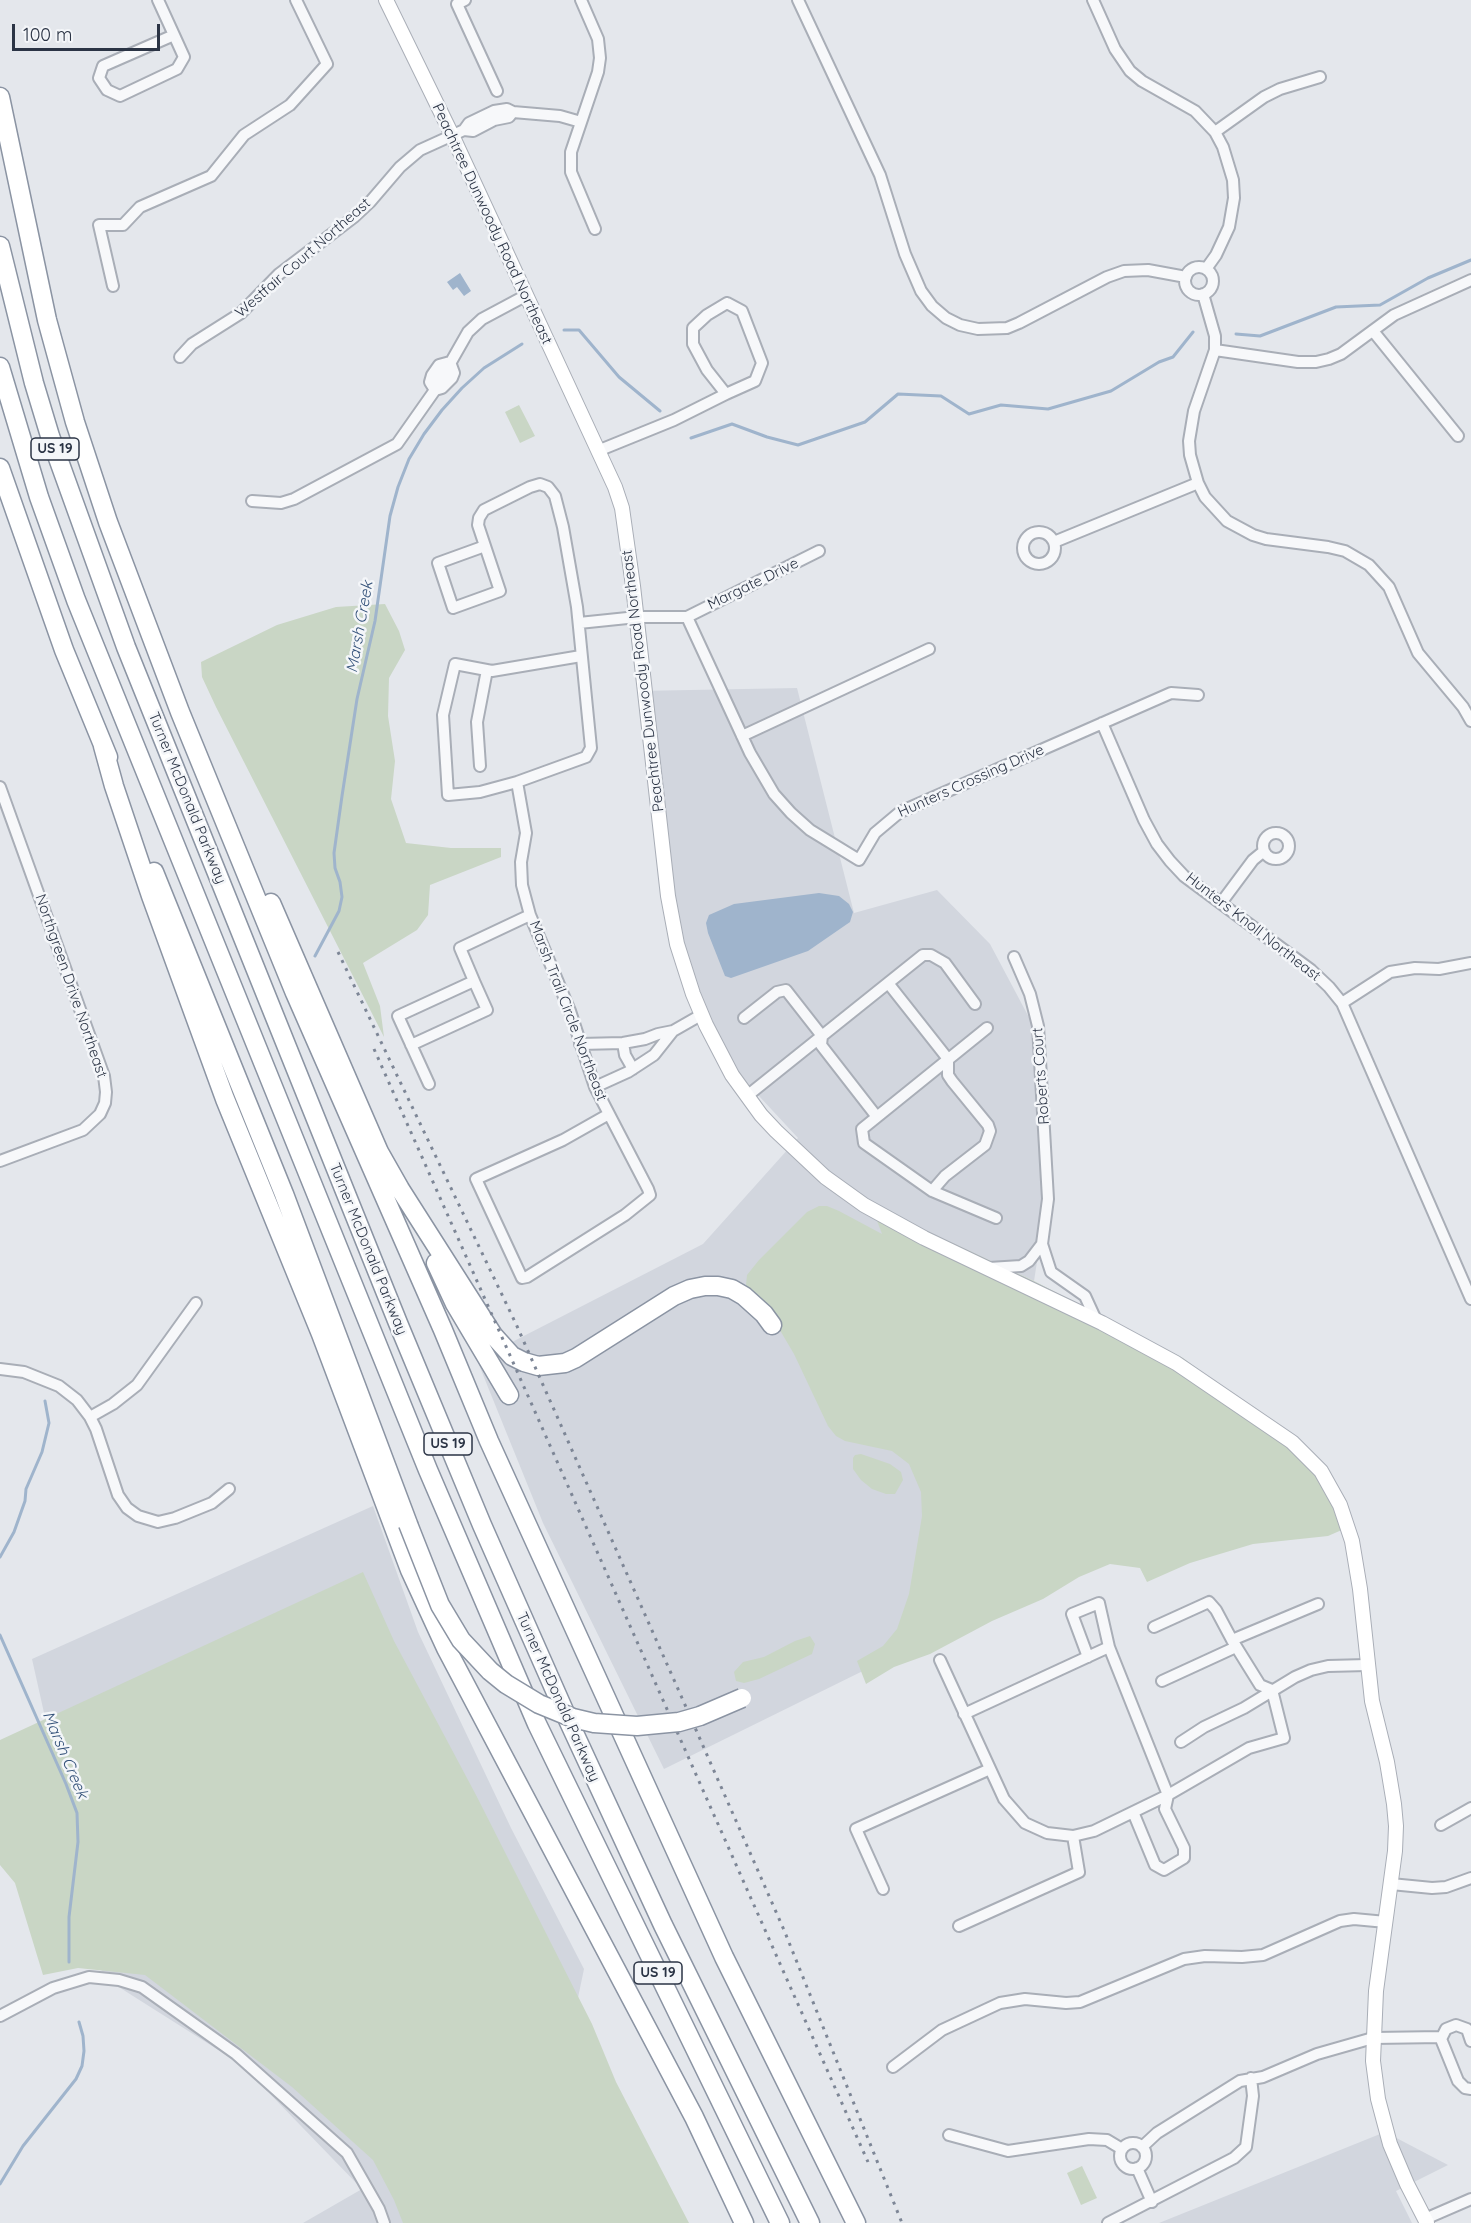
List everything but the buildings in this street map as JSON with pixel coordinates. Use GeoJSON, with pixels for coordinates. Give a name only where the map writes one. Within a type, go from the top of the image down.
{"type":"FeatureCollection","features":[{"type":"Feature","properties":{"kind":"highway"},"geometry":{"type":"LineString","coordinates":[[0,97],[47,320],[75,422],[128,575],[210,784],[299,1003],[443,1330],[489,1441],[723,1958],[856,2223]]}},
{"type":"Feature","properties":{"kind":"highway","name":"Turner McDonald Parkway"},"geometry":{"type":"LineString","coordinates":[[0,246],[50,436],[133,665],[410,1352],[482,1525],[569,1722],[663,1925],[810,2223]]}},
{"type":"Feature","properties":{"kind":"highway","name":"Turner McDonald Parkway"},"geometry":{"type":"LineString","coordinates":[[0,367],[39,496],[76,600],[428,1470],[537,1724],[780,2223]]}},
{"type":"Feature","properties":{"kind":"highway"},"geometry":{"type":"LineString","coordinates":[[0,468],[64,650],[284,1194],[368,1421],[440,1605],[456,1632],[475,1657],[506,1684],[555,1711],[573,1718],[614,1726],[658,1725],[679,1722],[742,1698]]}},
{"type":"Feature","properties":{"kind":"highway"},"geometry":{"type":"LineString","coordinates":[[103,746],[151,896],[221,1088],[321,1335],[410,1570],[446,1648],[694,2117],[744,2223]]}},
{"type":"Feature","properties":{"kind":"highway"},"geometry":{"type":"LineString","coordinates":[[210,784],[226,806],[298,962],[379,1152],[493,1335],[512,1356],[538,1366],[565,1363],[674,1296],[705,1286],[732,1289],[744,1296],[764,1314],[771,1325]]}},
{"type":"Feature","properties":{"kind":"highway"},"geometry":{"type":"LineString","coordinates":[[400,1189],[455,1304],[509,1395]]}},
{"type":"Feature","properties":{"kind":"street"},"geometry":{"type":"LineString","coordinates":[[158,0],[174,34],[184,57],[177,69],[120,96],[107,90],[99,78],[103,66],[174,34]]}},
{"type":"Feature","properties":{"kind":"street"},"geometry":{"type":"LineString","coordinates":[[112,286],[99,225],[123,225],[140,207],[211,176],[244,135],[290,105],[327,64],[296,0]]}},
{"type":"Feature","properties":{"kind":"street","name":"Peachtree Dunwoody Road Northeast"},"geometry":{"type":"LineString","coordinates":[[386,0],[458,133],[525,296],[600,450],[622,508],[637,617],[668,896],[677,944],[702,1016],[732,1075],[761,1115],[800,1155],[841,1188],[884,1216],[1096,1320],[1168,1359],[1292,1442],[1321,1472],[1340,1505],[1352,1541],[1362,1598],[1372,1701],[1394,1804],[1395,1851],[1376,1991],[1373,2061],[1378,2099],[1390,2142],[1407,2184],[1426,2221]]}},
{"type":"Feature","properties":{"kind":"street"},"geometry":{"type":"LineString","coordinates":[[465,0],[458,4],[496,90]]}},
{"type":"Feature","properties":{"kind":"street"},"geometry":{"type":"LineString","coordinates":[[581,0],[598,39],[600,58],[598,72],[572,152],[571,172],[595,229]]}},
{"type":"Feature","properties":{"kind":"street"},"geometry":{"type":"LineString","coordinates":[[798,0],[880,175],[905,254],[920,289],[932,306],[946,318],[960,325],[978,329],[1000,329],[1019,323],[1125,271],[1148,270],[1186,277]]}},
{"type":"Feature","properties":{"kind":"street"},"geometry":{"type":"LineString","coordinates":[[1093,0],[1114,49],[1130,70],[1143,81],[1195,111],[1215,132],[1229,164],[1233,198],[1229,227],[1216,255],[1206,269]]}},
{"type":"Feature","properties":{"kind":"street"},"geometry":{"type":"LineString","coordinates":[[1215,132],[1264,97],[1280,89],[1320,77]]}},
{"type":"Feature","properties":{"kind":"street"},"geometry":{"type":"LineString","coordinates":[[458,133],[469,123],[494,111],[507,109],[511,114]]}},
{"type":"Feature","properties":{"kind":"street"},"geometry":{"type":"LineString","coordinates":[[458,133],[473,131],[511,114],[560,116],[581,122]]}},
{"type":"Feature","properties":{"kind":"street","name":"Westfair Court Northeast"},"geometry":{"type":"LineString","coordinates":[[180,357],[192,344],[241,313],[274,279],[354,217],[409,158],[458,133]]}},
{"type":"Feature","properties":{"kind":"street"},"geometry":{"type":"LineString","coordinates":[[1194,268],[1206,269],[1211,276],[1210,289],[1203,294],[1189,291],[1185,282],[1186,277],[1194,268]]}},
{"type":"Feature","properties":{"kind":"street"},"geometry":{"type":"LineString","coordinates":[[1215,350],[1298,362],[1316,362],[1341,354],[1394,315],[1471,280]]}},
{"type":"Feature","properties":{"kind":"street"},"geometry":{"type":"LineString","coordinates":[[1203,294],[1215,336],[1215,350],[1190,428],[1190,455],[1198,483],[1215,510],[1240,529],[1266,539],[1328,546],[1346,551],[1369,565],[1389,587],[1418,653],[1463,707],[1471,721]]}},
{"type":"Feature","properties":{"kind":"street"},"geometry":{"type":"LineString","coordinates":[[252,501],[281,503],[294,499],[397,444],[435,390],[468,332],[482,319],[525,296]]}},
{"type":"Feature","properties":{"kind":"street"},"geometry":{"type":"LineString","coordinates":[[600,450],[674,420],[755,381],[762,363],[741,311],[727,303],[706,315],[693,328],[693,344],[707,370],[726,394]]}},
{"type":"Feature","properties":{"kind":"street"},"geometry":{"type":"LineString","coordinates":[[1373,331],[1458,436]]}},
{"type":"Feature","properties":{"kind":"street"},"geometry":{"type":"LineString","coordinates":[[1054,542],[1198,483]]}},
{"type":"Feature","properties":{"kind":"street"},"geometry":{"type":"LineString","coordinates":[[485,546],[438,563],[453,608],[500,591],[485,546],[478,525],[484,510],[540,484],[548,488],[555,496],[563,527],[579,623],[591,748],[586,757],[517,782],[480,792],[448,795],[443,715],[455,664],[492,671],[581,656]]}},
{"type":"Feature","properties":{"kind":"street","name":"Margate Drive"},"geometry":{"type":"LineString","coordinates":[[687,617],[819,551]]}},
{"type":"Feature","properties":{"kind":"street"},"geometry":{"type":"LineString","coordinates":[[579,623],[637,617],[687,617]]}},
{"type":"Feature","properties":{"kind":"street","name":"Hunters Crossing Drive"},"geometry":{"type":"LineString","coordinates":[[687,617],[742,736],[774,794],[791,813],[829,843],[859,860],[875,832],[900,812],[1171,693],[1198,695]]}},
{"type":"Feature","properties":{"kind":"street"},"geometry":{"type":"LineString","coordinates":[[742,736],[929,649]]}},
{"type":"Feature","properties":{"kind":"street"},"geometry":{"type":"LineString","coordinates":[[480,766],[477,722],[487,670]]}},
{"type":"Feature","properties":{"kind":"street","name":"Hunters Knoll Northeast"},"geometry":{"type":"LineString","coordinates":[[1102,723],[1144,820],[1157,844],[1184,876],[1311,970],[1342,1003],[1471,1299]]}},
{"type":"Feature","properties":{"kind":"street","name":"Marsh Trail Circle Northeast"},"geometry":{"type":"LineString","coordinates":[[517,782],[526,832],[521,862],[522,885],[530,915],[570,1011],[595,1087],[609,1114],[650,1194],[625,1215],[522,1278],[476,1179],[563,1140],[609,1114]]}},
{"type":"Feature","properties":{"kind":"street","name":"Northgreen Drive Northeast"},"geometry":{"type":"LineString","coordinates":[[0,787],[104,1076],[106,1092],[100,1114],[83,1130],[0,1161]]}},
{"type":"Feature","properties":{"kind":"street"},"geometry":{"type":"LineString","coordinates":[[1221,903],[1253,860],[1264,851]]}},
{"type":"Feature","properties":{"kind":"street","name":"Marsh Trail Circle Northeast"},"geometry":{"type":"LineString","coordinates":[[474,981],[460,948],[530,915]]}},
{"type":"Feature","properties":{"kind":"street"},"geometry":{"type":"LineString","coordinates":[[747,1096],[923,955],[945,963],[975,1004]]}},
{"type":"Feature","properties":{"kind":"street","name":"Roberts Court"},"geometry":{"type":"LineString","coordinates":[[1014,957],[1030,994],[1038,1026],[1048,1199],[1042,1244]]}},
{"type":"Feature","properties":{"kind":"street"},"geometry":{"type":"LineString","coordinates":[[1342,1003],[1390,972],[1439,969],[1471,963]]}},
{"type":"Feature","properties":{"kind":"street"},"geometry":{"type":"LineString","coordinates":[[411,1044],[487,1010],[474,981],[398,1016],[429,1084]]}},
{"type":"Feature","properties":{"kind":"street"},"geometry":{"type":"LineString","coordinates":[[888,983],[948,1059],[948,1075],[988,1125],[990,1131],[985,1145],[945,1176],[932,1191]]}},
{"type":"Feature","properties":{"kind":"street"},"geometry":{"type":"LineString","coordinates":[[744,1018],[777,992],[786,990],[822,1036],[821,1045],[877,1117]]}},
{"type":"Feature","properties":{"kind":"street"},"geometry":{"type":"LineString","coordinates":[[580,1044],[623,1043],[645,1039],[673,1031],[702,1016]]}},
{"type":"Feature","properties":{"kind":"street"},"geometry":{"type":"LineString","coordinates":[[987,1028],[862,1129],[864,1143],[932,1191],[996,1218]]}},
{"type":"Feature","properties":{"kind":"street"},"geometry":{"type":"LineString","coordinates":[[595,1087],[633,1069],[654,1055],[673,1031]]}},
{"type":"Feature","properties":{"kind":"street"},"geometry":{"type":"LineString","coordinates":[[645,1039],[654,1055]]}},
{"type":"Feature","properties":{"kind":"street"},"geometry":{"type":"LineString","coordinates":[[623,1043],[625,1055],[633,1069]]}},
{"type":"Feature","properties":{"kind":"street"},"geometry":{"type":"LineString","coordinates":[[988,1268],[1021,1266],[1029,1261],[1042,1244]]}},
{"type":"Feature","properties":{"kind":"street"},"geometry":{"type":"LineString","coordinates":[[1042,1244],[1051,1272],[1085,1296],[1096,1320]]}},
{"type":"Feature","properties":{"kind":"street"},"geometry":{"type":"LineString","coordinates":[[90,1417],[113,1404],[137,1385],[196,1303]]}},
{"type":"Feature","properties":{"kind":"street"},"geometry":{"type":"LineString","coordinates":[[0,1369],[24,1372],[59,1386],[77,1400],[90,1417],[118,1495],[127,1508],[138,1516],[149,1520],[167,1521],[212,1503],[229,1489]]}},
{"type":"Feature","properties":{"kind":"street"},"geometry":{"type":"LineString","coordinates":[[1154,1627],[1209,1602],[1260,1685],[1272,1690]]}},
{"type":"Feature","properties":{"kind":"street"},"geometry":{"type":"LineString","coordinates":[[1088,1657],[1072,1614],[1099,1603],[1110,1647],[1168,1795],[1165,1809],[1184,1848],[1184,1858],[1164,1870],[1155,1865],[1133,1812]]}},
{"type":"Feature","properties":{"kind":"street"},"geometry":{"type":"LineString","coordinates":[[1162,1681],[1318,1604]]}},
{"type":"Feature","properties":{"kind":"street"},"geometry":{"type":"LineString","coordinates":[[964,1714],[1110,1647]]}},
{"type":"Feature","properties":{"kind":"street"},"geometry":{"type":"LineString","coordinates":[[940,1660],[1004,1799],[1025,1823],[1047,1833],[1073,1836],[1094,1831],[1168,1795],[1249,1748],[1284,1738],[1272,1690]]}},
{"type":"Feature","properties":{"kind":"street"},"geometry":{"type":"LineString","coordinates":[[1181,1742],[1204,1727],[1244,1708],[1272,1690],[1311,1670],[1328,1666],[1367,1665]]}},
{"type":"Feature","properties":{"kind":"street"},"geometry":{"type":"LineString","coordinates":[[883,1889],[856,1829],[990,1769]]}},
{"type":"Feature","properties":{"kind":"street"},"geometry":{"type":"LineString","coordinates":[[1441,1825],[1471,1808]]}},
{"type":"Feature","properties":{"kind":"street"},"geometry":{"type":"LineString","coordinates":[[959,1926],[1079,1872],[1073,1836]]}},
{"type":"Feature","properties":{"kind":"street"},"geometry":{"type":"LineString","coordinates":[[1391,1884],[1432,1888],[1460,1883],[1471,1878]]}},
{"type":"Feature","properties":{"kind":"street"},"geometry":{"type":"LineString","coordinates":[[893,2067],[942,2030],[1000,2003],[1025,1999],[1080,2002],[1184,1959],[1205,1956],[1263,1955],[1340,1921],[1354,1919],[1386,1922]]}},
{"type":"Feature","properties":{"kind":"street"},"geometry":{"type":"LineString","coordinates":[[0,2016],[53,1988],[90,1977],[119,1980],[142,1987],[237,2054],[347,2153],[379,2209],[384,2223]]}},
{"type":"Feature","properties":{"kind":"street"},"geometry":{"type":"LineString","coordinates":[[1471,2041],[1467,2029],[1456,2025],[1446,2029],[1442,2037],[1458,2081],[1465,2088],[1471,2089]]}},
{"type":"Feature","properties":{"kind":"street"},"geometry":{"type":"LineString","coordinates":[[1142,2147],[1156,2133],[1240,2081],[1263,2077],[1317,2054],[1373,2038],[1442,2037]]}},
{"type":"Feature","properties":{"kind":"street"},"geometry":{"type":"LineString","coordinates":[[1108,2223],[1234,2158],[1246,2147],[1253,2096],[1251,2078]]}},
{"type":"Feature","properties":{"kind":"street"},"geometry":{"type":"LineString","coordinates":[[949,2135],[1008,2151],[1089,2139],[1107,2140],[1122,2149]]}},
{"type":"Feature","properties":{"kind":"street"},"geometry":{"type":"LineString","coordinates":[[1137,2168],[1129,2168],[1123,2164],[1120,2157],[1122,2149],[1133,2143],[1142,2147]]}},
{"type":"Feature","properties":{"kind":"street"},"geometry":{"type":"LineString","coordinates":[[1137,2168],[1145,2158],[1142,2147]]}},
{"type":"Feature","properties":{"kind":"street"},"geometry":{"type":"LineString","coordinates":[[1137,2168],[1152,2202]]}},
{"type":"Feature","properties":{"kind":"street"},"geometry":{"type":"LineString","coordinates":[[1426,2221],[1471,2199]]}},
{"type":"Feature","properties":{"kind":"shaded area"},"geometry":{"type":"Polygon","coordinates":[[[797,688],[854,913],[937,890],[990,944],[1033,1025],[1047,1198],[1034,1281],[872,1206],[1017,1595],[664,1769],[543,1523],[477,1360],[703,1244],[798,1138],[720,1054],[683,960],[638,691],[797,688]]]}},
{"type":"Feature","properties":{"kind":"shaded area"},"geometry":{"type":"Polygon","coordinates":[[[373,1506],[418,1632],[511,1828],[584,1969],[575,2012],[443,2223],[303,2223],[362,2189],[242,2065],[103,1977],[32,1659],[373,1506]]]}},
{"type":"Feature","properties":{"kind":"shaded area"},"geometry":{"type":"Polygon","coordinates":[[[1385,2132],[1448,2165],[1396,2191],[1412,2223],[1159,2223],[1385,2132]]]}},
{"type":"Feature","properties":{"kind":"green space"},"geometry":{"type":"Polygon","coordinates":[[[519,405],[535,436],[520,443],[505,412],[519,405]]]}},
{"type":"Feature","properties":{"kind":"green space"},"geometry":{"type":"Polygon","coordinates":[[[385,604],[399,631],[405,650],[389,678],[388,716],[395,761],[391,799],[406,843],[451,848],[501,848],[501,857],[430,885],[428,915],[417,930],[363,963],[380,1006],[384,1037],[216,707],[202,677],[201,662],[277,625],[336,607],[385,604]]]}},
{"type":"Feature","properties":{"kind":"green space"},"geometry":{"type":"Polygon","coordinates":[[[871,1205],[1034,1281],[1183,1358],[1313,1457],[1344,1529],[1328,1536],[1253,1544],[1190,1563],[1147,1582],[1140,1568],[1110,1564],[1079,1577],[1043,1599],[992,1621],[930,1654],[894,1667],[866,1684],[857,1661],[883,1646],[897,1629],[909,1594],[922,1516],[921,1492],[909,1464],[892,1451],[845,1441],[836,1436],[828,1426],[794,1354],[771,1315],[746,1285],[747,1275],[759,1260],[807,1212],[819,1206],[827,1206],[839,1211],[882,1234],[871,1205]]]}},
{"type":"Feature","properties":{"kind":"green space"},"geometry":{"type":"Polygon","coordinates":[[[861,1454],[890,1464],[901,1472],[903,1480],[895,1494],[886,1494],[872,1489],[861,1480],[853,1469],[853,1458],[861,1454]]]}},
{"type":"Feature","properties":{"kind":"green space"},"geometry":{"type":"Polygon","coordinates":[[[363,1572],[394,1641],[476,1795],[592,2024],[616,2082],[689,2223],[403,2223],[373,2160],[292,2087],[145,1975],[78,1968],[43,1975],[15,1883],[0,1865],[0,1740],[363,1572]]]}},
{"type":"Feature","properties":{"kind":"green space"},"geometry":{"type":"Polygon","coordinates":[[[810,1636],[815,1644],[812,1654],[759,1679],[744,1683],[736,1681],[734,1672],[743,1662],[764,1657],[810,1636]]]}},
{"type":"Feature","properties":{"kind":"green space"},"geometry":{"type":"Polygon","coordinates":[[[1082,2166],[1097,2198],[1081,2205],[1067,2173],[1082,2166]]]}},
{"type":"Feature","properties":{"kind":"water"},"geometry":{"type":"Polygon","coordinates":[[[460,273],[471,291],[464,296],[457,287],[453,290],[447,282],[460,273]]]}},
{"type":"Feature","properties":{"kind":"water"},"geometry":{"type":"Polygon","coordinates":[[[819,893],[839,896],[849,904],[853,912],[850,922],[808,951],[731,978],[725,976],[708,933],[706,923],[709,915],[734,904],[819,893]]]}},
{"type":"Feature","properties":{"kind":"waterway","name":"Marsh Creek"},"geometry":{"type":"LineString","coordinates":[[1236,334],[1260,336],[1336,307],[1380,305],[1428,278],[1471,260]]}},
{"type":"Feature","properties":{"kind":"waterway","name":"Marsh Creek"},"geometry":{"type":"LineString","coordinates":[[564,330],[579,330],[619,377],[660,411]]}},
{"type":"Feature","properties":{"kind":"waterway","name":"Marsh Creek"},"geometry":{"type":"LineString","coordinates":[[691,438],[732,424],[798,445],[865,422],[898,394],[941,396],[969,414],[1001,405],[1048,409],[1111,391],[1159,362],[1173,357],[1193,332]]}},
{"type":"Feature","properties":{"kind":"waterway","name":"Marsh Creek"},"geometry":{"type":"LineString","coordinates":[[315,956],[339,911],[342,897],[334,853],[357,699],[375,621],[390,516],[398,487],[409,459],[442,410],[484,368],[522,344]]}},
{"type":"Feature","properties":{"kind":"waterway","name":"Marsh Creek"},"geometry":{"type":"LineString","coordinates":[[0,1557],[14,1532],[25,1501],[26,1489],[42,1452],[49,1423],[45,1401]]}},
{"type":"Feature","properties":{"kind":"waterway","name":"Marsh Creek"},"geometry":{"type":"LineString","coordinates":[[0,1635],[77,1813],[78,1842],[69,1917],[69,1962]]}},
{"type":"Feature","properties":{"kind":"waterway","name":"Marsh Creek"},"geometry":{"type":"LineString","coordinates":[[0,2184],[23,2146],[76,2079],[82,2066],[84,2051],[79,2022]]}},
{"type":"Feature","properties":{"kind":"railway"},"geometry":{"type":"LineString","coordinates":[[338,952],[516,1324],[682,1698],[784,1930],[902,2223]]}},
{"type":"Feature","properties":{"kind":"railway"},"geometry":{"type":"LineString","coordinates":[[374,1049],[868,2162]]}}]}
